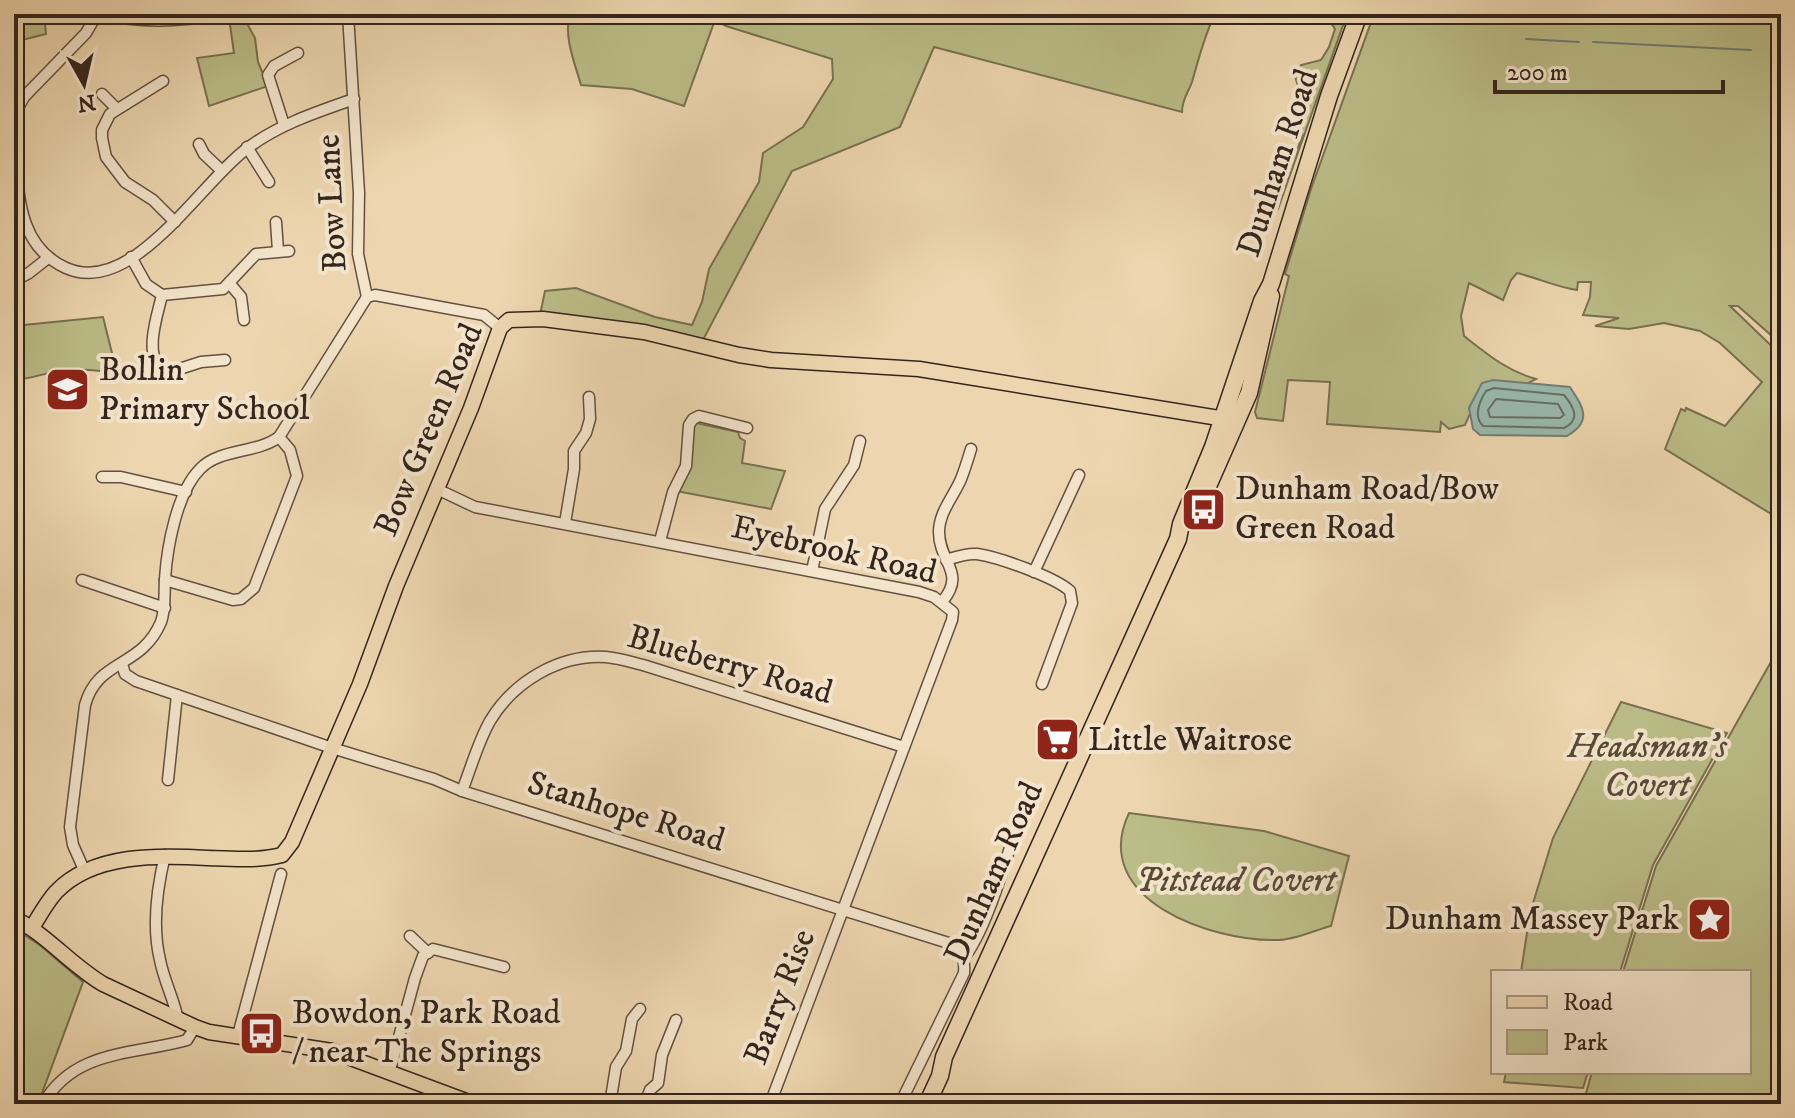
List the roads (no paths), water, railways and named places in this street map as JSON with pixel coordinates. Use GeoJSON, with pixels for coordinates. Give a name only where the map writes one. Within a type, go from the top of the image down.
{"type":"FeatureCollection","features":[{"type":"Feature","properties":{"kind":"highway","name":"Dunham Road"},"geometry":{"type":"LineString","coordinates":[[927,1104],[940,1076],[944,1057],[1178,539],[1189,528],[1231,420],[1249,393],[1271,304],[1271,284],[1329,96],[1359,14]]}},
{"type":"Feature","properties":{"kind":"highway","name":"Dunham Road"},"geometry":{"type":"LineString","coordinates":[[916,1104],[930,1074],[944,1057]]}},
{"type":"Feature","properties":{"kind":"main road","name":"Bow Green Road"},"geometry":{"type":"LineString","coordinates":[[32,928],[56,893],[85,872],[140,856],[227,859],[282,855],[292,842],[360,684],[400,575],[500,328],[509,320],[543,319],[644,332],[771,360],[919,369],[1231,420]]}},
{"type":"Feature","properties":{"kind":"main road"},"geometry":{"type":"LineString","coordinates":[[14,918],[32,928],[88,975],[195,1027],[209,1032],[332,1051],[390,1070],[474,1104]]}},
{"type":"Feature","properties":{"kind":"street"},"geometry":{"type":"LineString","coordinates":[[14,128],[19,93],[86,33],[99,14],[175,20],[225,14]]}},
{"type":"Feature","properties":{"kind":"street","name":"Bow Lane"},"geometry":{"type":"LineString","coordinates":[[348,14],[359,193],[358,254],[367,297],[375,295],[484,315],[500,328]]}},
{"type":"Feature","properties":{"kind":"street"},"geometry":{"type":"LineString","coordinates":[[284,125],[268,75],[274,66],[298,53]]}},
{"type":"Feature","properties":{"kind":"street"},"geometry":{"type":"LineString","coordinates":[[163,81],[116,108],[102,130],[106,157],[125,182],[153,200],[175,222]]}},
{"type":"Feature","properties":{"kind":"street"},"geometry":{"type":"LineString","coordinates":[[102,94],[116,108]]}},
{"type":"Feature","properties":{"kind":"street"},"geometry":{"type":"LineString","coordinates":[[14,141],[17,201],[30,236],[48,258],[87,274],[110,269],[131,257],[175,222],[247,147],[284,125],[354,99]]}},
{"type":"Feature","properties":{"kind":"street"},"geometry":{"type":"LineString","coordinates":[[199,144],[204,154],[222,171]]}},
{"type":"Feature","properties":{"kind":"street"},"geometry":{"type":"LineString","coordinates":[[247,147],[269,182]]}},
{"type":"Feature","properties":{"kind":"street"},"geometry":{"type":"LineString","coordinates":[[131,257],[146,284],[162,295],[214,292],[230,284],[242,266],[256,254],[283,251],[276,222]]}},
{"type":"Feature","properties":{"kind":"street"},"geometry":{"type":"LineString","coordinates":[[14,281],[48,258]]}},
{"type":"Feature","properties":{"kind":"street"},"geometry":{"type":"LineString","coordinates":[[230,284],[241,297],[244,320]]}},
{"type":"Feature","properties":{"kind":"street"},"geometry":{"type":"LineString","coordinates":[[162,295],[153,356],[161,371],[170,372],[201,362],[225,360]]}},
{"type":"Feature","properties":{"kind":"street"},"geometry":{"type":"LineString","coordinates":[[85,872],[73,845],[70,827],[88,693],[99,677],[141,652],[161,621],[173,528],[186,492],[199,470],[212,461],[260,448],[279,437],[367,297]]}},
{"type":"Feature","properties":{"kind":"street"},"geometry":{"type":"LineString","coordinates":[[565,523],[574,451],[586,433],[590,419],[589,397]]}},
{"type":"Feature","properties":{"kind":"street"},"geometry":{"type":"LineString","coordinates":[[660,541],[673,492],[686,466],[689,425],[693,419],[699,416],[747,428]]}},
{"type":"Feature","properties":{"kind":"street"},"geometry":{"type":"LineString","coordinates":[[165,580],[233,600],[241,599],[254,588],[297,476],[290,450],[279,437]]}},
{"type":"Feature","properties":{"kind":"street"},"geometry":{"type":"LineString","coordinates":[[812,571],[825,509],[854,465],[860,441]]}},
{"type":"Feature","properties":{"kind":"street"},"geometry":{"type":"LineString","coordinates":[[942,602],[954,580],[939,540],[939,526],[971,449]]}},
{"type":"Feature","properties":{"kind":"street"},"geometry":{"type":"LineString","coordinates":[[1034,572],[1079,475]]}},
{"type":"Feature","properties":{"kind":"street"},"geometry":{"type":"LineString","coordinates":[[102,477],[121,477],[186,492]]}},
{"type":"Feature","properties":{"kind":"street","name":"Eyebrook Road"},"geometry":{"type":"LineString","coordinates":[[437,489],[475,507],[919,592],[942,602],[953,612],[843,910]]}},
{"type":"Feature","properties":{"kind":"street"},"geometry":{"type":"LineString","coordinates":[[946,560],[976,554],[1034,572],[1067,588],[1072,598],[1042,684]]}},
{"type":"Feature","properties":{"kind":"street"},"geometry":{"type":"LineString","coordinates":[[82,580],[165,608]]}},
{"type":"Feature","properties":{"kind":"street","name":"Blueberry Road"},"geometry":{"type":"LineString","coordinates":[[462,791],[491,721],[522,684],[551,667],[589,657],[620,659],[643,665],[904,747]]}},
{"type":"Feature","properties":{"kind":"street","name":"Stanhope Road"},"geometry":{"type":"LineString","coordinates":[[122,664],[125,674],[136,681],[332,748],[434,779],[462,791],[955,945],[963,959]]}},
{"type":"Feature","properties":{"kind":"street"},"geometry":{"type":"LineString","coordinates":[[168,780],[177,695]]}},
{"type":"Feature","properties":{"kind":"street"},"geometry":{"type":"LineString","coordinates":[[900,1104],[964,973],[963,959],[972,948],[1021,813]]}},
{"type":"Feature","properties":{"kind":"street"},"geometry":{"type":"LineString","coordinates":[[165,855],[155,923],[159,960],[175,1001],[178,1020]]}},
{"type":"Feature","properties":{"kind":"street"},"geometry":{"type":"LineString","coordinates":[[238,1035],[281,874]]}},
{"type":"Feature","properties":{"kind":"street","name":"Barry Rise"},"geometry":{"type":"LineString","coordinates":[[770,1104],[843,910]]}},
{"type":"Feature","properties":{"kind":"street"},"geometry":{"type":"LineString","coordinates":[[410,936],[428,953]]}},
{"type":"Feature","properties":{"kind":"street"},"geometry":{"type":"LineString","coordinates":[[390,1070],[423,956],[433,949],[504,967]]}},
{"type":"Feature","properties":{"kind":"street"},"geometry":{"type":"LineString","coordinates":[[610,1104],[616,1067],[626,1051],[632,1019],[640,1009]]}},
{"type":"Feature","properties":{"kind":"street"},"geometry":{"type":"LineString","coordinates":[[645,1104],[650,1090],[658,1083],[662,1055],[676,1020]]}},
{"type":"Feature","properties":{"kind":"street"},"geometry":{"type":"LineString","coordinates":[[43,1104],[56,1086],[76,1069],[103,1056],[187,1040],[195,1027]]}},
{"type":"Feature","properties":{"kind":"water"},"geometry":{"type":"Polygon","coordinates":[[[1493,380],[1570,387],[1582,407],[1583,419],[1567,436],[1480,435],[1473,429],[1469,408],[1482,383],[1493,380]]]}},
{"type":"Feature","properties":{"kind":"waterway"},"geometry":{"type":"LineString","coordinates":[[1526,39],[1579,42]]}},
{"type":"Feature","properties":{"kind":"waterway"},"geometry":{"type":"LineString","coordinates":[[1593,42],[1751,50]]}},
{"type":"Feature","properties":{"kind":"place","name":"Bollin Primary School"},"geometry":{"type":"Point","coordinates":[68,390]}},
{"type":"Feature","properties":{"kind":"place","name":"Dunham Road/Bow Green Road"},"geometry":{"type":"Point","coordinates":[1204,509]}},
{"type":"Feature","properties":{"kind":"place","name":"Little Waitrose"},"geometry":{"type":"Point","coordinates":[1057,740]}},
{"type":"Feature","properties":{"kind":"place","name":"Dunham Massey Park"},"geometry":{"type":"Point","coordinates":[1710,919]}},
{"type":"Feature","properties":{"kind":"place","name":"Bowdon, Park Road / near The Springs"},"geometry":{"type":"Point","coordinates":[261,1033]}},
{"type":"Feature","properties":{"kind":"park label","name":"Headsman's Covert"},"geometry":{"type":"Point","coordinates":[1647,766]}},
{"type":"Feature","properties":{"kind":"park label","name":"Pitstead Covert"},"geometry":{"type":"Point","coordinates":[1236,881]}}]}
